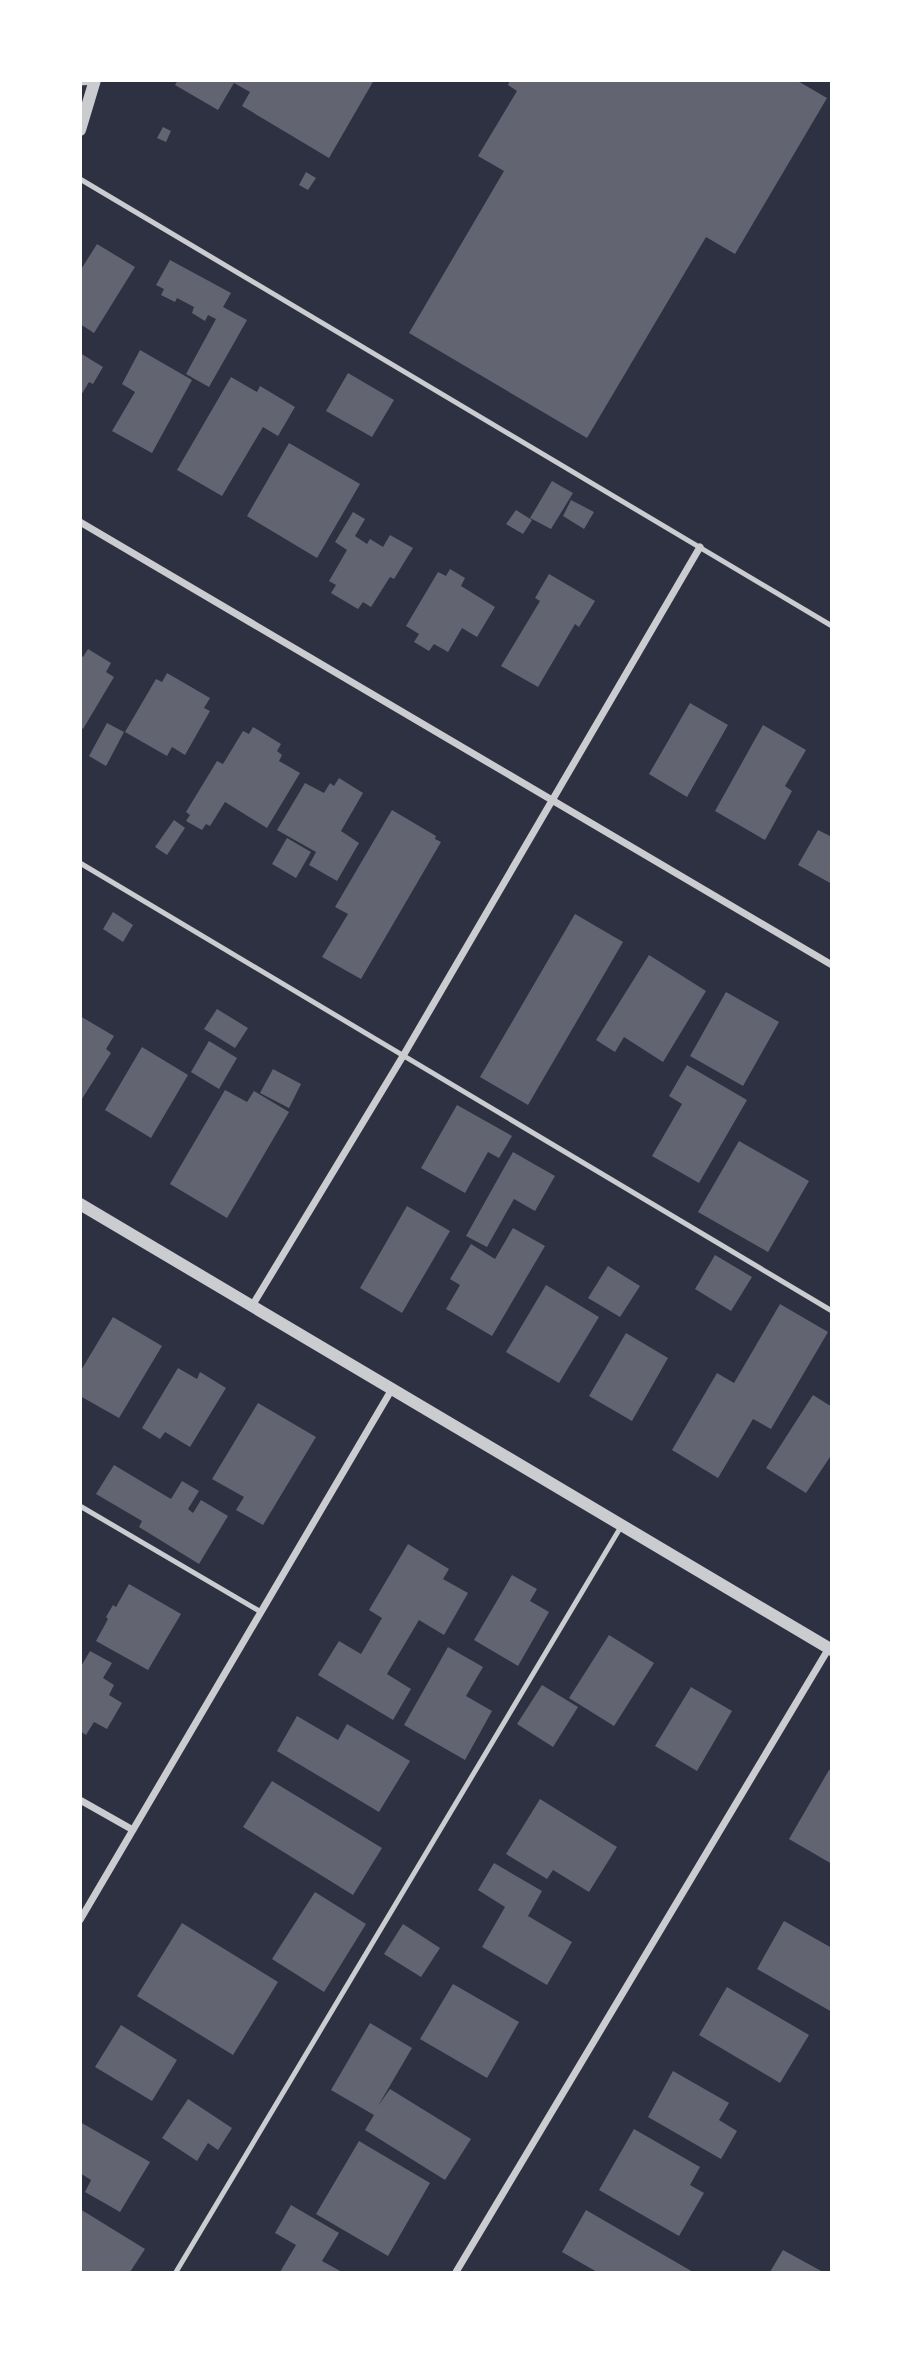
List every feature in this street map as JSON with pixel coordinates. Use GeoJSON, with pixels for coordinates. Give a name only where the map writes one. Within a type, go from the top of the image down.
{"type":"FeatureCollection","features":[{"type":"Feature","properties":{"kind":"street"},"geometry":{"type":"LineString","coordinates":[[80,82],[95,81],[80,130]]}},
{"type":"Feature","properties":{"kind":"street"},"geometry":{"type":"LineString","coordinates":[[80,523],[831,965]]}},
{"type":"Feature","properties":{"kind":"street"},"geometry":{"type":"LineString","coordinates":[[253,1306],[403,1056],[700,547]]}},
{"type":"Feature","properties":{"kind":"street"},"geometry":{"type":"LineString","coordinates":[[80,1204],[830,1649],[456,2273]]}},
{"type":"Feature","properties":{"kind":"street"},"geometry":{"type":"LineString","coordinates":[[80,1920],[392,1389]]}},
{"type":"Feature","properties":{"kind":"street"},"geometry":{"type":"LineString","coordinates":[[80,1800],[133,1830]]}},
{"type":"Feature","properties":{"kind":"lane"},"geometry":{"type":"LineString","coordinates":[[80,179],[831,626]]}},
{"type":"Feature","properties":{"kind":"lane"},"geometry":{"type":"LineString","coordinates":[[80,863],[831,1311]]}},
{"type":"Feature","properties":{"kind":"lane"},"geometry":{"type":"LineString","coordinates":[[80,1506],[261,1612]]}},
{"type":"Feature","properties":{"kind":"lane"},"geometry":{"type":"LineString","coordinates":[[176,2273],[622,1525]]}},
{"type":"Feature","properties":{"kind":"building"},"geometry":{"type":"Polygon","coordinates":[[[178,80],[374,80],[329,158],[242,106],[250,92],[234,83],[218,110],[175,85],[178,80]]]}},
{"type":"Feature","properties":{"kind":"building"},"geometry":{"type":"Polygon","coordinates":[[[510,80],[796,80],[827,98],[735,254],[706,237],[587,438],[409,333],[504,171],[478,156],[517,91],[508,85],[510,80]]]}},
{"type":"Feature","properties":{"kind":"building"},"geometry":{"type":"Polygon","coordinates":[[[163,127],[171,131],[166,142],[157,138],[163,127]]]}},
{"type":"Feature","properties":{"kind":"building"},"geometry":{"type":"Polygon","coordinates":[[[306,172],[316,178],[308,190],[299,185],[306,172]]]}},
{"type":"Feature","properties":{"kind":"building"},"geometry":{"type":"Polygon","coordinates":[[[97,244],[135,267],[94,333],[80,324],[80,271],[97,244]]]}},
{"type":"Feature","properties":{"kind":"building"},"geometry":{"type":"Polygon","coordinates":[[[170,260],[231,293],[223,307],[247,320],[209,387],[186,374],[216,319],[208,315],[205,321],[192,313],[194,307],[177,298],[175,302],[161,295],[164,289],[156,285],[170,260]]]}},
{"type":"Feature","properties":{"kind":"building"},"geometry":{"type":"Polygon","coordinates":[[[140,350],[192,380],[152,453],[112,431],[135,392],[122,384],[140,350]]]}},
{"type":"Feature","properties":{"kind":"building"},"geometry":{"type":"Polygon","coordinates":[[[80,353],[103,367],[93,384],[89,382],[80,397],[80,353]]]}},
{"type":"Feature","properties":{"kind":"building"},"geometry":{"type":"Polygon","coordinates":[[[348,373],[394,400],[372,437],[326,411],[348,373]]]}},
{"type":"Feature","properties":{"kind":"building"},"geometry":{"type":"Polygon","coordinates":[[[231,377],[257,392],[260,386],[295,407],[278,436],[263,427],[222,496],[177,470],[231,377]]]}},
{"type":"Feature","properties":{"kind":"building"},"geometry":{"type":"Polygon","coordinates":[[[289,443],[360,484],[317,558],[247,516],[289,443]]]}},
{"type":"Feature","properties":{"kind":"building"},"geometry":{"type":"Polygon","coordinates":[[[552,481],[573,493],[551,529],[530,518],[552,481]]]}},
{"type":"Feature","properties":{"kind":"building"},"geometry":{"type":"Polygon","coordinates":[[[571,500],[594,512],[584,529],[563,516],[571,500]]]}},
{"type":"Feature","properties":{"kind":"building"},"geometry":{"type":"Polygon","coordinates":[[[516,510],[532,520],[523,534],[506,524],[516,510]]]}},
{"type":"Feature","properties":{"kind":"building"},"geometry":{"type":"Polygon","coordinates":[[[353,512],[365,519],[355,536],[367,544],[370,539],[383,547],[390,535],[413,548],[394,579],[390,577],[371,607],[363,602],[358,609],[331,593],[336,585],[329,581],[347,550],[335,542],[353,512]]]}},
{"type":"Feature","properties":{"kind":"building"},"geometry":{"type":"Polygon","coordinates":[[[450,569],[465,578],[461,586],[495,607],[477,637],[462,628],[448,652],[434,644],[429,651],[414,642],[419,634],[406,626],[438,572],[446,576],[450,569]]]}},
{"type":"Feature","properties":{"kind":"building"},"geometry":{"type":"Polygon","coordinates":[[[549,574],[595,601],[579,627],[575,624],[538,687],[501,666],[540,601],[535,598],[549,574]]]}},
{"type":"Feature","properties":{"kind":"building"},"geometry":{"type":"Polygon","coordinates":[[[88,649],[111,663],[106,672],[114,677],[83,729],[80,727],[80,655],[83,657],[88,649]]]}},
{"type":"Feature","properties":{"kind":"building"},"geometry":{"type":"Polygon","coordinates":[[[167,673],[210,698],[204,708],[210,711],[185,755],[172,747],[167,756],[125,732],[156,679],[162,682],[167,673]]]}},
{"type":"Feature","properties":{"kind":"building"},"geometry":{"type":"Polygon","coordinates":[[[690,703],[728,725],[687,797],[649,774],[690,703]]]}},
{"type":"Feature","properties":{"kind":"building"},"geometry":{"type":"Polygon","coordinates":[[[107,723],[124,732],[106,766],[89,756],[107,723]]]}},
{"type":"Feature","properties":{"kind":"building"},"geometry":{"type":"Polygon","coordinates":[[[763,725],[806,750],[785,786],[792,791],[765,840],[715,811],[763,725]]]}},
{"type":"Feature","properties":{"kind":"building"},"geometry":{"type":"Polygon","coordinates":[[[253,727],[281,744],[277,751],[282,755],[279,761],[300,773],[267,828],[225,802],[210,826],[206,824],[202,830],[186,821],[190,815],[186,812],[217,761],[223,764],[243,731],[249,734],[253,727]]]}},
{"type":"Feature","properties":{"kind":"building"},"geometry":{"type":"Polygon","coordinates":[[[339,778],[363,793],[341,831],[359,843],[337,881],[309,865],[316,852],[277,830],[305,783],[324,793],[330,783],[334,786],[339,778]]]}},
{"type":"Feature","properties":{"kind":"building"},"geometry":{"type":"Polygon","coordinates":[[[392,810],[436,836],[435,839],[441,842],[361,979],[322,957],[348,914],[335,907],[392,810]]]}},
{"type":"Feature","properties":{"kind":"building"},"geometry":{"type":"Polygon","coordinates":[[[174,820],[185,828],[167,855],[155,847],[174,820]]]}},
{"type":"Feature","properties":{"kind":"building"},"geometry":{"type":"Polygon","coordinates":[[[818,830],[832,837],[832,884],[798,865],[818,830]]]}},
{"type":"Feature","properties":{"kind":"building"},"geometry":{"type":"Polygon","coordinates":[[[287,838],[311,852],[296,878],[272,864],[287,838]]]}},
{"type":"Feature","properties":{"kind":"building"},"geometry":{"type":"Polygon","coordinates":[[[113,912],[133,925],[123,942],[103,929],[113,912]]]}},
{"type":"Feature","properties":{"kind":"building"},"geometry":{"type":"Polygon","coordinates":[[[575,914],[623,942],[528,1105],[480,1077],[575,914]]]}},
{"type":"Feature","properties":{"kind":"building"},"geometry":{"type":"Polygon","coordinates":[[[649,955],[706,991],[663,1062],[624,1037],[615,1052],[596,1040],[649,955]]]}},
{"type":"Feature","properties":{"kind":"building"},"geometry":{"type":"Polygon","coordinates":[[[726,992],[779,1022],[743,1086],[690,1056],[726,992]]]}},
{"type":"Feature","properties":{"kind":"building"},"geometry":{"type":"Polygon","coordinates":[[[217,1009],[248,1028],[235,1048],[204,1029],[217,1009]]]}},
{"type":"Feature","properties":{"kind":"building"},"geometry":{"type":"Polygon","coordinates":[[[80,1016],[114,1036],[106,1049],[111,1053],[80,1102],[80,1016]]]}},
{"type":"Feature","properties":{"kind":"building"},"geometry":{"type":"Polygon","coordinates":[[[209,1041],[237,1058],[219,1089],[191,1072],[209,1041]]]}},
{"type":"Feature","properties":{"kind":"building"},"geometry":{"type":"Polygon","coordinates":[[[142,1047],[188,1075],[151,1138],[105,1110],[142,1047]]]}},
{"type":"Feature","properties":{"kind":"building"},"geometry":{"type":"Polygon","coordinates":[[[687,1065],[747,1100],[699,1183],[652,1156],[682,1104],[669,1096],[687,1065]]]}},
{"type":"Feature","properties":{"kind":"building"},"geometry":{"type":"Polygon","coordinates":[[[273,1069],[301,1084],[289,1108],[260,1093],[273,1069]]]}},
{"type":"Feature","properties":{"kind":"building"},"geometry":{"type":"Polygon","coordinates":[[[225,1090],[247,1102],[254,1091],[289,1112],[227,1218],[170,1184],[225,1090]]]}},
{"type":"Feature","properties":{"kind":"building"},"geometry":{"type":"Polygon","coordinates":[[[457,1105],[512,1136],[499,1158],[488,1152],[465,1193],[421,1168],[457,1105]]]}},
{"type":"Feature","properties":{"kind":"building"},"geometry":{"type":"Polygon","coordinates":[[[739,1141],[809,1181],[768,1252],[698,1212],[739,1141]]]}},
{"type":"Feature","properties":{"kind":"building"},"geometry":{"type":"Polygon","coordinates":[[[513,1152],[555,1176],[535,1211],[514,1199],[487,1247],[466,1236],[513,1152]]]}},
{"type":"Feature","properties":{"kind":"building"},"geometry":{"type":"Polygon","coordinates":[[[407,1206],[450,1231],[402,1313],[360,1288],[407,1206]]]}},
{"type":"Feature","properties":{"kind":"building"},"geometry":{"type":"Polygon","coordinates":[[[513,1228],[545,1246],[492,1336],[446,1309],[460,1285],[450,1279],[471,1244],[495,1259],[513,1228]]]}},
{"type":"Feature","properties":{"kind":"building"},"geometry":{"type":"Polygon","coordinates":[[[715,1255],[752,1277],[731,1311],[695,1289],[715,1255]]]}},
{"type":"Feature","properties":{"kind":"building"},"geometry":{"type":"Polygon","coordinates":[[[608,1266],[640,1286],[620,1317],[588,1298],[608,1266]]]}},
{"type":"Feature","properties":{"kind":"building"},"geometry":{"type":"Polygon","coordinates":[[[546,1285],[599,1317],[559,1383],[506,1352],[546,1285]]]}},
{"type":"Feature","properties":{"kind":"building"},"geometry":{"type":"Polygon","coordinates":[[[780,1304],[828,1332],[771,1429],[753,1419],[718,1478],[672,1450],[717,1373],[734,1383],[780,1304]]]}},
{"type":"Feature","properties":{"kind":"building"},"geometry":{"type":"Polygon","coordinates":[[[113,1317],[162,1346],[119,1418],[80,1396],[80,1372],[113,1317]]]}},
{"type":"Feature","properties":{"kind":"building"},"geometry":{"type":"Polygon","coordinates":[[[626,1333],[668,1358],[632,1421],[589,1396],[626,1333]]]}},
{"type":"Feature","properties":{"kind":"building"},"geometry":{"type":"Polygon","coordinates":[[[178,1368],[197,1379],[200,1372],[226,1388],[190,1447],[165,1432],[160,1439],[142,1428],[178,1368]]]}},
{"type":"Feature","properties":{"kind":"building"},"geometry":{"type":"Polygon","coordinates":[[[813,1395],[832,1407],[832,1454],[806,1493],[766,1468],[813,1395]]]}},
{"type":"Feature","properties":{"kind":"building"},"geometry":{"type":"Polygon","coordinates":[[[258,1403],[316,1437],[263,1525],[236,1510],[244,1497],[212,1479],[258,1403]]]}},
{"type":"Feature","properties":{"kind":"building"},"geometry":{"type":"Polygon","coordinates":[[[114,1465],[171,1499],[182,1481],[199,1491],[188,1509],[193,1513],[201,1500],[228,1516],[199,1564],[139,1527],[142,1521],[96,1494],[114,1465]]]}},
{"type":"Feature","properties":{"kind":"building"},"geometry":{"type":"Polygon","coordinates":[[[408,1544],[449,1569],[443,1579],[468,1593],[444,1635],[419,1620],[387,1674],[411,1689],[393,1720],[318,1675],[339,1641],[361,1654],[382,1618],[369,1610],[408,1544]]]}},
{"type":"Feature","properties":{"kind":"building"},"geometry":{"type":"Polygon","coordinates":[[[512,1575],[537,1589],[530,1601],[549,1612],[518,1666],[474,1640],[512,1575]]]}},
{"type":"Feature","properties":{"kind":"building"},"geometry":{"type":"Polygon","coordinates":[[[129,1584],[181,1614],[148,1670],[96,1641],[108,1619],[106,1617],[113,1605],[116,1607],[129,1584]]]}},
{"type":"Feature","properties":{"kind":"building"},"geometry":{"type":"Polygon","coordinates":[[[609,1635],[654,1663],[614,1726],[569,1698],[609,1635]]]}},
{"type":"Feature","properties":{"kind":"building"},"geometry":{"type":"Polygon","coordinates":[[[448,1647],[483,1667],[466,1696],[492,1711],[465,1760],[404,1725],[448,1647]]]}},
{"type":"Feature","properties":{"kind":"building"},"geometry":{"type":"Polygon","coordinates":[[[90,1651],[112,1663],[103,1678],[114,1685],[109,1695],[122,1703],[107,1729],[94,1722],[86,1735],[80,1731],[80,1668],[90,1651]]]}},
{"type":"Feature","properties":{"kind":"building"},"geometry":{"type":"Polygon","coordinates":[[[542,1685],[578,1707],[553,1747],[517,1724],[542,1685]]]}},
{"type":"Feature","properties":{"kind":"building"},"geometry":{"type":"Polygon","coordinates":[[[691,1687],[732,1711],[697,1771],[655,1746],[691,1687]]]}},
{"type":"Feature","properties":{"kind":"building"},"geometry":{"type":"Polygon","coordinates":[[[297,1716],[338,1740],[347,1724],[410,1761],[379,1812],[277,1751],[297,1716]]]}},
{"type":"Feature","properties":{"kind":"building"},"geometry":{"type":"Polygon","coordinates":[[[829,1770],[832,1771],[832,1864],[789,1839],[829,1770]]]}},
{"type":"Feature","properties":{"kind":"building"},"geometry":{"type":"Polygon","coordinates":[[[272,1781],[382,1848],[353,1895],[243,1827],[272,1781]]]}},
{"type":"Feature","properties":{"kind":"building"},"geometry":{"type":"Polygon","coordinates":[[[540,1799],[617,1847],[589,1892],[553,1870],[547,1879],[506,1854],[540,1799]]]}},
{"type":"Feature","properties":{"kind":"building"},"geometry":{"type":"Polygon","coordinates":[[[494,1863],[542,1891],[528,1916],[572,1942],[547,1985],[482,1947],[505,1907],[478,1890],[494,1863]]]}},
{"type":"Feature","properties":{"kind":"building"},"geometry":{"type":"Polygon","coordinates":[[[315,1892],[366,1924],[324,1992],[272,1959],[315,1892]]]}},
{"type":"Feature","properties":{"kind":"building"},"geometry":{"type":"Polygon","coordinates":[[[784,1921],[832,1948],[832,2012],[757,1969],[784,1921]]]}},
{"type":"Feature","properties":{"kind":"building"},"geometry":{"type":"Polygon","coordinates":[[[182,1923],[278,1982],[233,2055],[137,1996],[182,1923]]]}},
{"type":"Feature","properties":{"kind":"building"},"geometry":{"type":"Polygon","coordinates":[[[403,1924],[440,1948],[421,1977],[384,1954],[403,1924]]]}},
{"type":"Feature","properties":{"kind":"building"},"geometry":{"type":"Polygon","coordinates":[[[453,1984],[519,2022],[487,2078],[420,2039],[453,1984]]]}},
{"type":"Feature","properties":{"kind":"building"},"geometry":{"type":"Polygon","coordinates":[[[727,1987],[809,2035],[780,2083],[699,2035],[727,1987]]]}},
{"type":"Feature","properties":{"kind":"building"},"geometry":{"type":"Polygon","coordinates":[[[370,2023],[412,2048],[378,2106],[390,2089],[471,2139],[445,2180],[365,2130],[374,2115],[331,2090],[370,2023]]]}},
{"type":"Feature","properties":{"kind":"building"},"geometry":{"type":"Polygon","coordinates":[[[121,2025],[177,2060],[152,2101],[95,2067],[121,2025]]]}},
{"type":"Feature","properties":{"kind":"building"},"geometry":{"type":"Polygon","coordinates":[[[673,2071],[729,2103],[719,2120],[737,2131],[721,2159],[648,2117],[673,2071]]]}},
{"type":"Feature","properties":{"kind":"building"},"geometry":{"type":"Polygon","coordinates":[[[188,2099],[232,2128],[218,2150],[208,2143],[197,2161],[162,2138],[188,2099]]]}},
{"type":"Feature","properties":{"kind":"building"},"geometry":{"type":"Polygon","coordinates":[[[80,2122],[150,2162],[120,2212],[85,2192],[91,2180],[80,2173],[80,2122]]]}},
{"type":"Feature","properties":{"kind":"building"},"geometry":{"type":"Polygon","coordinates":[[[634,2129],[700,2167],[690,2185],[704,2193],[679,2236],[599,2190],[634,2129]]]}},
{"type":"Feature","properties":{"kind":"building"},"geometry":{"type":"Polygon","coordinates":[[[359,2141],[430,2183],[388,2256],[316,2214],[359,2141]]]}},
{"type":"Feature","properties":{"kind":"building"},"geometry":{"type":"Polygon","coordinates":[[[291,2205],[339,2233],[322,2261],[342,2272],[280,2272],[296,2245],[275,2233],[291,2205]]]}},
{"type":"Feature","properties":{"kind":"building"},"geometry":{"type":"Polygon","coordinates":[[[80,2209],[145,2249],[130,2272],[80,2272],[80,2209]]]}},
{"type":"Feature","properties":{"kind":"building"},"geometry":{"type":"Polygon","coordinates":[[[586,2210],[693,2272],[597,2272],[562,2252],[586,2210]]]}},
{"type":"Feature","properties":{"kind":"building"},"geometry":{"type":"Polygon","coordinates":[[[783,2250],[823,2272],[770,2272],[783,2250]]]}}]}
